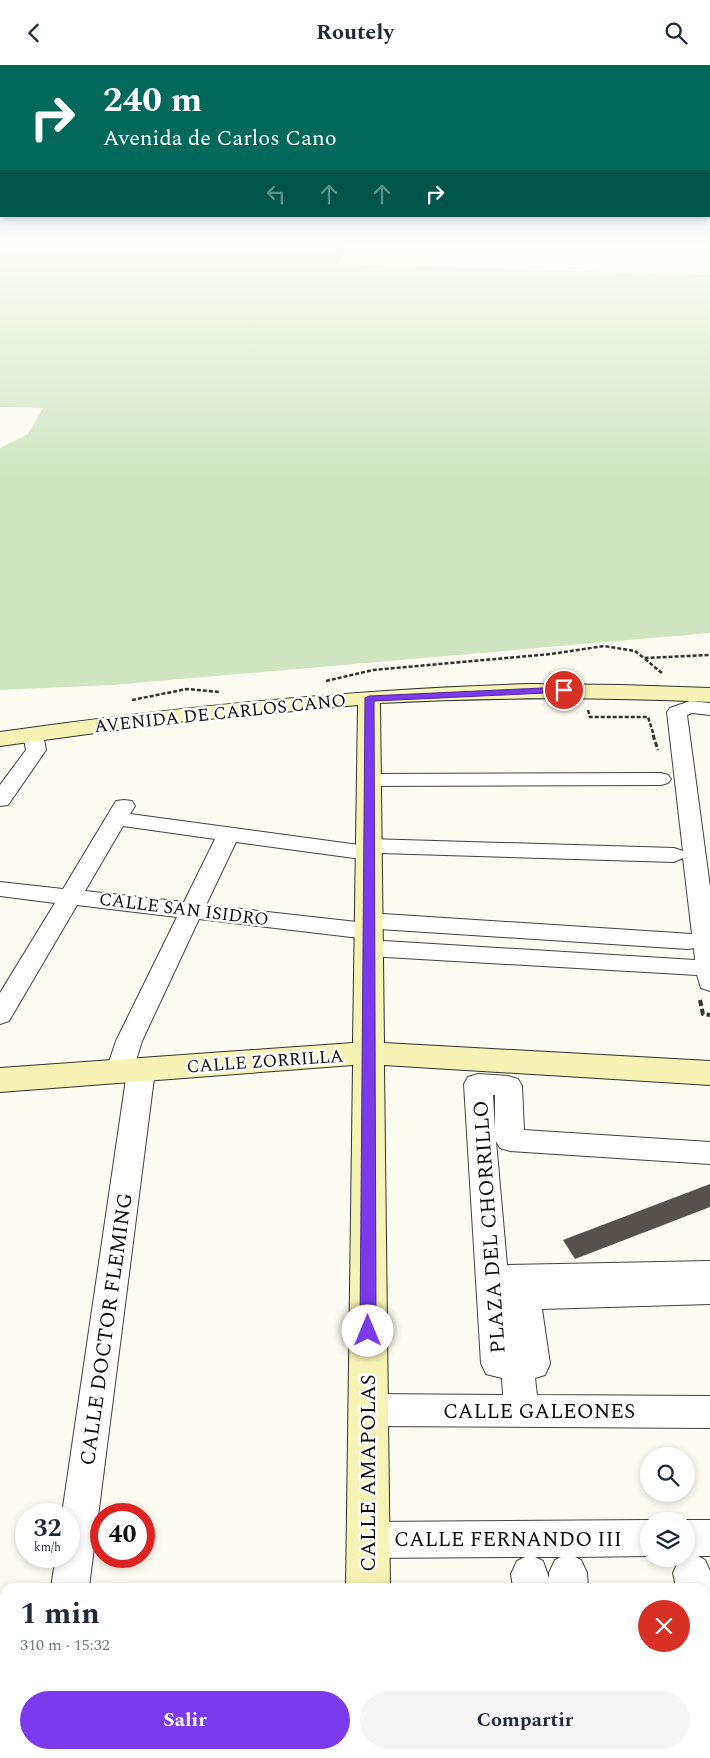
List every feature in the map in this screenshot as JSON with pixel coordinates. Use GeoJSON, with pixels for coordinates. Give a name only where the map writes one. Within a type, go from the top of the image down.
{"type":"FeatureCollection","features":[{"type":"Feature","properties":{"kind":"street","name":"AVENIDA DE CARLOS CANO"},"geometry":{"type":"LineString","coordinates":[[0,739],[231,709],[369,698],[564,690],[710,695]]}},
{"type":"Feature","properties":{"kind":"street","name":"CALLE AMAPOLAS"},"geometry":{"type":"LineString","coordinates":[[368,1583],[369,698]]}},
{"type":"Feature","properties":{"kind":"street"},"geometry":{"type":"LineString","coordinates":[[368,933],[701,975],[677,712],[690,707],[710,709]]}},
{"type":"Feature","properties":{"kind":"street"},"geometry":{"type":"LineString","coordinates":[[0,800],[36,750],[33,734]]}},
{"type":"Feature","properties":{"kind":"street"},"geometry":{"type":"LineString","coordinates":[[369,780],[661,779]]}},
{"type":"Feature","properties":{"kind":"street"},"geometry":{"type":"LineString","coordinates":[[0,1015],[121,813],[228,835],[369,850],[674,855]]}},
{"type":"Feature","properties":{"kind":"street","name":"CALLE DOCTOR FLEMING"},"geometry":{"type":"LineString","coordinates":[[70,1583],[131,1070],[129,1041],[228,835]]}},
{"type":"Feature","properties":{"kind":"street","name":"CALLE SAN ISIDRO"},"geometry":{"type":"LineString","coordinates":[[0,889],[191,910],[368,933]]}},
{"type":"Feature","properties":{"kind":"street"},"geometry":{"type":"LineString","coordinates":[[368,933],[688,941]]}},
{"type":"Feature","properties":{"kind":"street","name":"CALLE ZORRILLA"},"geometry":{"type":"LineString","coordinates":[[0,1080],[368,1053],[486,1072],[710,1073]]}},
{"type":"Feature","properties":{"kind":"street","name":"PLAZA DEL CHORRILLO"},"geometry":{"type":"LineString","coordinates":[[486,1072],[522,1411]]}},
{"type":"Feature","properties":{"kind":"street","name":"PLAZA DEL CHORRILLO"},"geometry":{"type":"LineString","coordinates":[[486,1072],[508,1086],[510,1140],[710,1153]]}},
{"type":"Feature","properties":{"kind":"street","name":"PLAZA DEL CHORRILLO"},"geometry":{"type":"LineString","coordinates":[[486,1072],[478,1084],[498,1363],[533,1364],[524,1296],[710,1290]]}},
{"type":"Feature","properties":{"kind":"street","name":"PLAZA DEL CHORRILLO"},"geometry":{"type":"LineString","coordinates":[[494,1144],[710,1160]]}},
{"type":"Feature","properties":{"kind":"street","name":"PLAZA DEL CHORRILLO"},"geometry":{"type":"LineString","coordinates":[[508,1277],[710,1274]]}},
{"type":"Feature","properties":{"kind":"street","name":"CALLE GALEONES"},"geometry":{"type":"LineString","coordinates":[[368,1410],[710,1412]]}},
{"type":"Feature","properties":{"kind":"street","name":"CALLE FERNANDO III"},"geometry":{"type":"LineString","coordinates":[[368,1540],[640,1538]]}},
{"type":"Feature","properties":{"kind":"street"},"geometry":{"type":"LineString","coordinates":[[695,1560],[710,1538]]}},
{"type":"Feature","properties":{"kind":"path"},"geometry":{"type":"LineString","coordinates":[[318,683],[373,670],[552,654],[604,646],[635,651],[644,658],[710,655]]}},
{"type":"Feature","properties":{"kind":"path"},"geometry":{"type":"LineString","coordinates":[[130,701],[165,693],[206,689],[226,694]]}},
{"type":"Feature","properties":{"kind":"path"},"geometry":{"type":"LineString","coordinates":[[586,702],[590,717],[648,717],[661,762],[661,779]]}},
{"type":"Feature","properties":{"kind":"path"},"geometry":{"type":"LineString","coordinates":[[701,975],[703,1014],[710,1015]]}},
{"type":"Feature","properties":{"kind":"green space"},"geometry":{"type":"Polygon","coordinates":[[[0,322],[710,322],[710,633],[112,685],[0,690],[0,448],[28,434],[43,408],[0,407],[0,322]]]}},
{"type":"Feature","properties":{"kind":"building"},"geometry":{"type":"Polygon","coordinates":[[[710,1184],[710,1207],[575,1259],[563,1240],[710,1184]]]}},
{"type":"Feature","properties":{"kind":"route"},"geometry":{"type":"LineString","coordinates":[[368,1331],[369,698],[564,690]]}}]}
